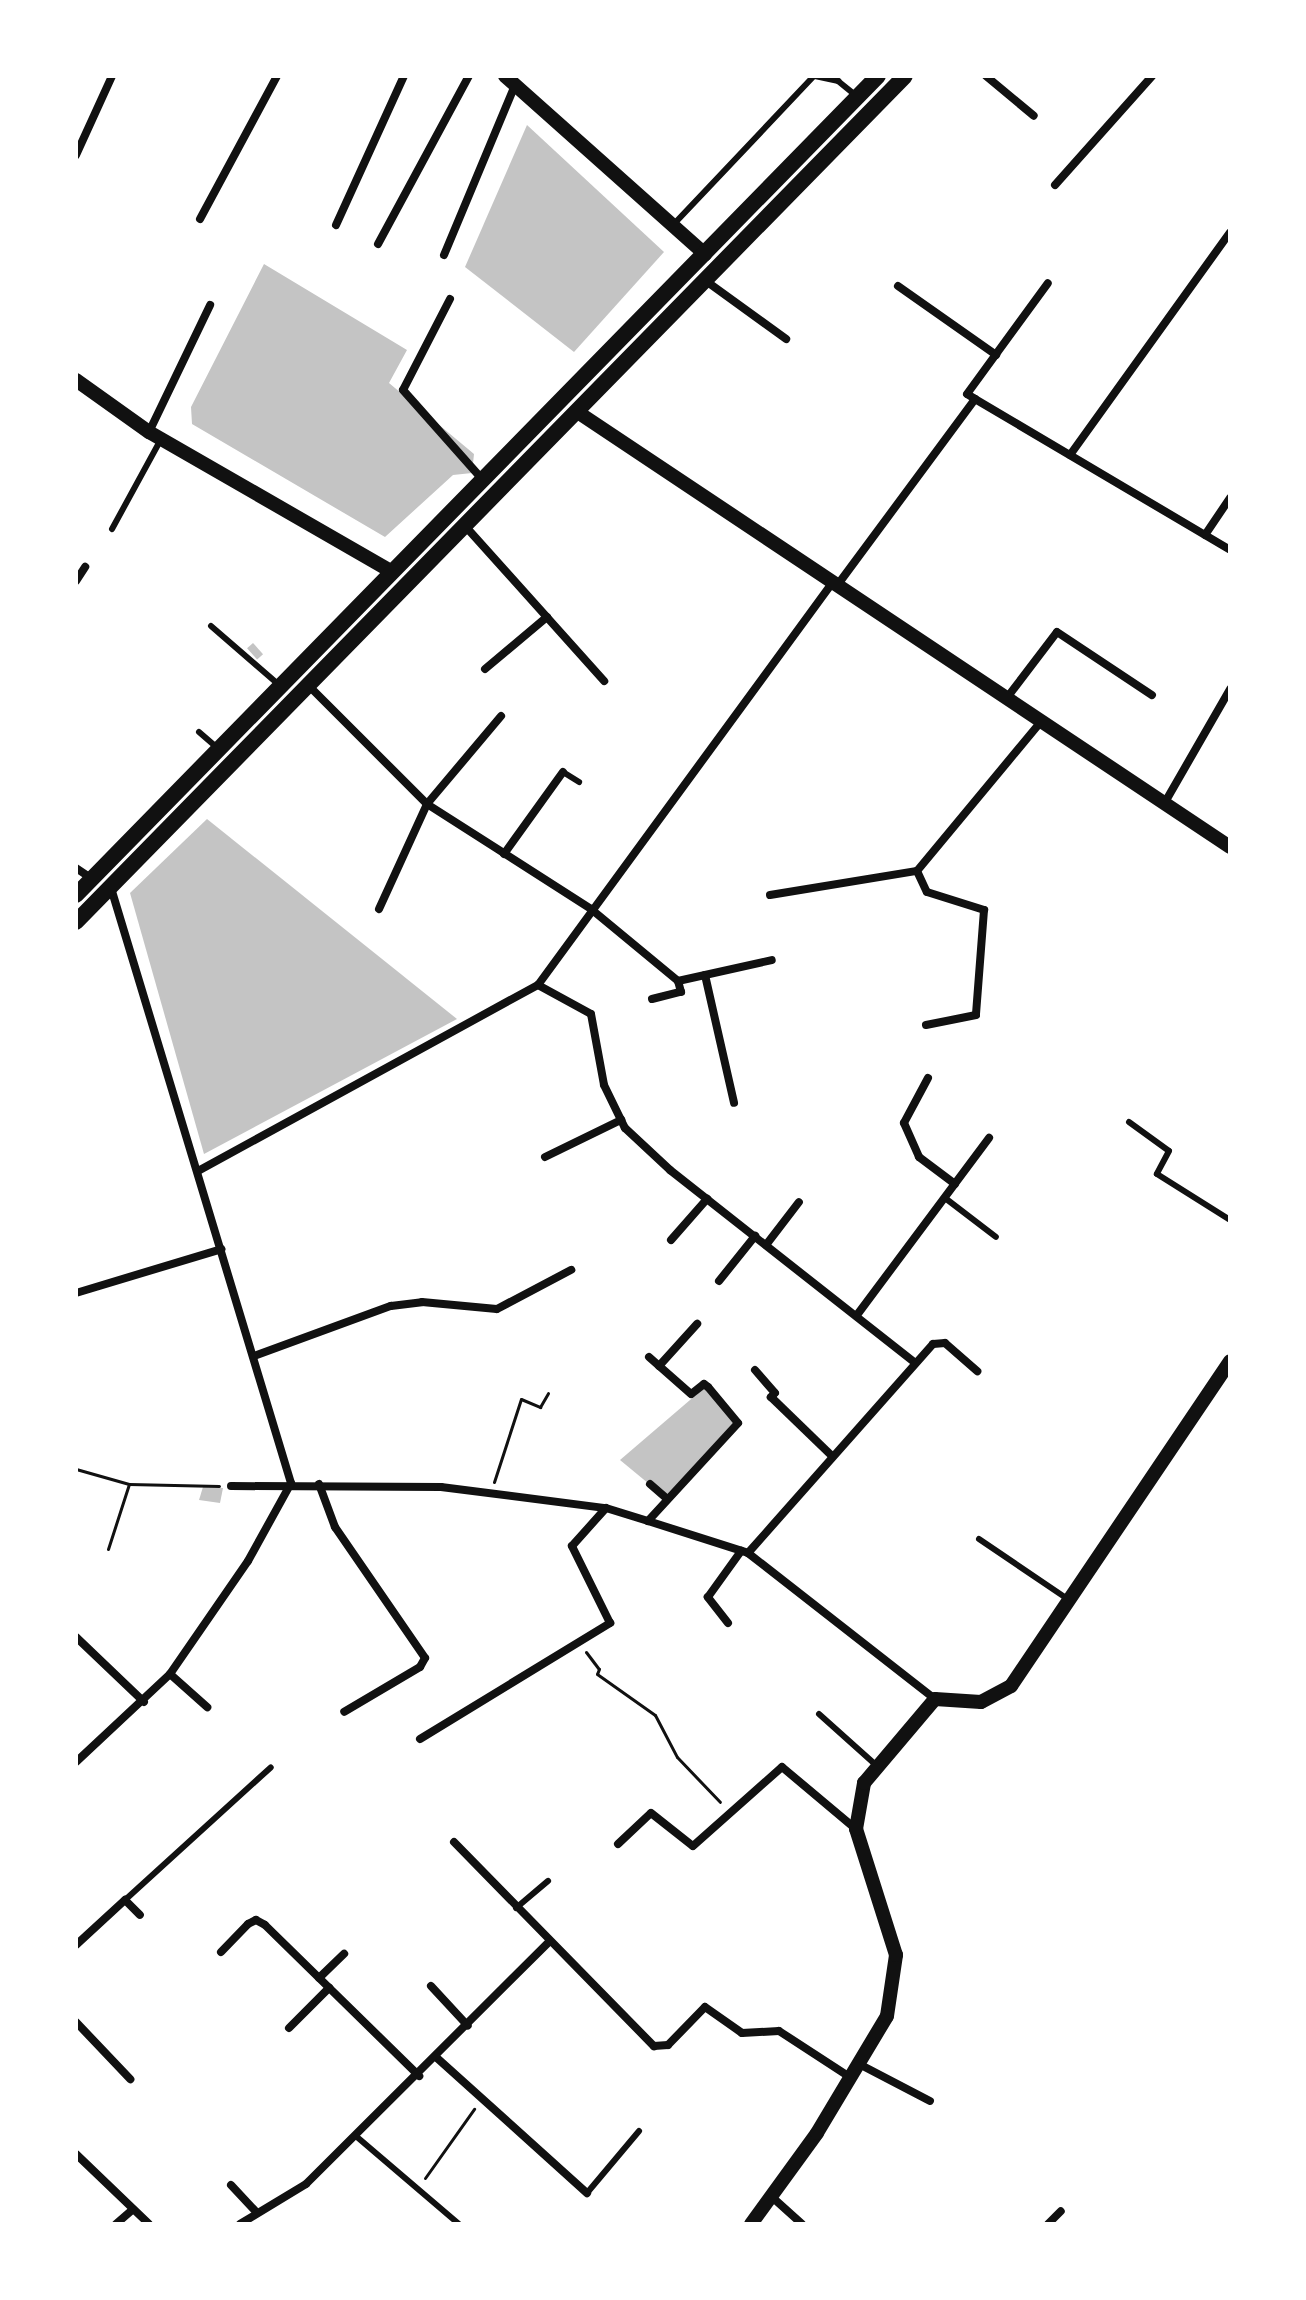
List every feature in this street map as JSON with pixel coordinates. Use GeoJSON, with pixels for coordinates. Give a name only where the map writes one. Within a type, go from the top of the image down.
{"type":"FeatureCollection","features":[{"type":"Feature","properties":{"kind":"main road"},"geometry":{"type":"LineString","coordinates":[[76,895],[878,76]]}},
{"type":"Feature","properties":{"kind":"main road"},"geometry":{"type":"LineString","coordinates":[[76,922],[579,413],[905,76]]}},
{"type":"Feature","properties":{"kind":"street"},"geometry":{"type":"LineString","coordinates":[[76,155],[112,76]]}},
{"type":"Feature","properties":{"kind":"street"},"geometry":{"type":"LineString","coordinates":[[200,219],[277,76]]}},
{"type":"Feature","properties":{"kind":"street"},"geometry":{"type":"LineString","coordinates":[[336,225],[404,76]]}},
{"type":"Feature","properties":{"kind":"street"},"geometry":{"type":"LineString","coordinates":[[378,244],[469,76]]}},
{"type":"Feature","properties":{"kind":"street"},"geometry":{"type":"LineString","coordinates":[[986,76],[1034,116]]}},
{"type":"Feature","properties":{"kind":"street"},"geometry":{"type":"LineString","coordinates":[[1055,185],[1152,76]]}},
{"type":"Feature","properties":{"kind":"street"},"geometry":{"type":"LineString","coordinates":[[444,255],[510,81],[705,254]]}},
{"type":"Feature","properties":{"kind":"street"},"geometry":{"type":"LineString","coordinates":[[76,127],[86,132]]}},
{"type":"Feature","properties":{"kind":"street"},"geometry":{"type":"LineString","coordinates":[[1070,455],[1230,232]]}},
{"type":"Feature","properties":{"kind":"street"},"geometry":{"type":"LineString","coordinates":[[706,281],[786,339]]}},
{"type":"Feature","properties":{"kind":"street"},"geometry":{"type":"LineString","coordinates":[[1048,283],[967,394],[1230,550]]}},
{"type":"Feature","properties":{"kind":"street"},"geometry":{"type":"LineString","coordinates":[[898,286],[996,355]]}},
{"type":"Feature","properties":{"kind":"street"},"geometry":{"type":"LineString","coordinates":[[450,299],[403,390],[484,481]]}},
{"type":"Feature","properties":{"kind":"street"},"geometry":{"type":"LineString","coordinates":[[155,435],[210,305]]}},
{"type":"Feature","properties":{"kind":"street"},"geometry":{"type":"LineString","coordinates":[[76,380],[155,435],[392,572]]}},
{"type":"Feature","properties":{"kind":"street"},"geometry":{"type":"LineString","coordinates":[[198,1171],[538,985],[591,909],[975,399]]}},
{"type":"Feature","properties":{"kind":"street"},"geometry":{"type":"LineString","coordinates":[[579,413],[833,586],[1230,847]]}},
{"type":"Feature","properties":{"kind":"street"},"geometry":{"type":"LineString","coordinates":[[1205,535],[1230,498]]}},
{"type":"Feature","properties":{"kind":"street"},"geometry":{"type":"LineString","coordinates":[[466,527],[604,681]]}},
{"type":"Feature","properties":{"kind":"street"},"geometry":{"type":"LineString","coordinates":[[76,581],[85,567]]}},
{"type":"Feature","properties":{"kind":"street"},"geometry":{"type":"LineString","coordinates":[[485,669],[547,617]]}},
{"type":"Feature","properties":{"kind":"street"},"geometry":{"type":"LineString","coordinates":[[1005,699],[1057,632],[1152,695]]}},
{"type":"Feature","properties":{"kind":"street"},"geometry":{"type":"LineString","coordinates":[[309,686],[427,804],[591,909],[678,981],[681,992],[652,999]]}},
{"type":"Feature","properties":{"kind":"street"},"geometry":{"type":"LineString","coordinates":[[1164,804],[1230,689]]}},
{"type":"Feature","properties":{"kind":"street"},"geometry":{"type":"LineString","coordinates":[[379,909],[427,804],[501,716]]}},
{"type":"Feature","properties":{"kind":"street"},"geometry":{"type":"LineString","coordinates":[[770,895],[917,871],[1040,723]]}},
{"type":"Feature","properties":{"kind":"street"},"geometry":{"type":"LineString","coordinates":[[504,854],[563,772]]}},
{"type":"Feature","properties":{"kind":"street"},"geometry":{"type":"LineString","coordinates":[[76,868],[92,879]]}},
{"type":"Feature","properties":{"kind":"street"},"geometry":{"type":"LineString","coordinates":[[917,871],[927,892],[984,910],[976,1015],[926,1025]]}},
{"type":"Feature","properties":{"kind":"street"},"geometry":{"type":"LineString","coordinates":[[76,1762],[144,1702],[170,1674],[248,1561],[291,1483],[111,887]]}},
{"type":"Feature","properties":{"kind":"street"},"geometry":{"type":"LineString","coordinates":[[678,981],[772,960]]}},
{"type":"Feature","properties":{"kind":"street"},"geometry":{"type":"LineString","coordinates":[[705,975],[734,1103]]}},
{"type":"Feature","properties":{"kind":"street"},"geometry":{"type":"LineString","coordinates":[[538,985],[591,1014],[604,1085],[621,1120],[707,1199],[914,1362]]}},
{"type":"Feature","properties":{"kind":"street"},"geometry":{"type":"LineString","coordinates":[[928,1078],[904,1123],[919,1157],[955,1184]]}},
{"type":"Feature","properties":{"kind":"street"},"geometry":{"type":"LineString","coordinates":[[545,1157],[621,1120]]}},
{"type":"Feature","properties":{"kind":"street"},"geometry":{"type":"LineString","coordinates":[[857,1315],[989,1138]]}},
{"type":"Feature","properties":{"kind":"street"},"geometry":{"type":"LineString","coordinates":[[671,1240],[707,1199]]}},
{"type":"Feature","properties":{"kind":"street"},"geometry":{"type":"LineString","coordinates":[[766,1245],[799,1202]]}},
{"type":"Feature","properties":{"kind":"street"},"geometry":{"type":"LineString","coordinates":[[719,1281],[755,1236]]}},
{"type":"Feature","properties":{"kind":"street"},"geometry":{"type":"LineString","coordinates":[[76,1293],[222,1249]]}},
{"type":"Feature","properties":{"kind":"street"},"geometry":{"type":"LineString","coordinates":[[254,1356],[391,1306],[422,1302],[497,1309],[571,1270]]}},
{"type":"Feature","properties":{"kind":"street"},"geometry":{"type":"LineString","coordinates":[[659,1366],[697,1324]]}},
{"type":"Feature","properties":{"kind":"street"},"geometry":{"type":"LineString","coordinates":[[728,1623],[708,1597],[914,1362],[939,1341],[977,1371]]}},
{"type":"Feature","properties":{"kind":"street"},"geometry":{"type":"LineString","coordinates":[[648,1521],[666,1498],[735,1430],[738,1423],[708,1387],[699,1386],[691,1394],[649,1357]]}},
{"type":"Feature","properties":{"kind":"street"},"geometry":{"type":"LineString","coordinates":[[231,1486],[291,1483],[490,1493],[606,1508],[745,1552],[935,1699],[981,1702],[1011,1686],[1230,1361]]}},
{"type":"Feature","properties":{"kind":"street"},"geometry":{"type":"LineString","coordinates":[[755,1370],[775,1393],[771,1397],[832,1456]]}},
{"type":"Feature","properties":{"kind":"street"},"geometry":{"type":"LineString","coordinates":[[319,1484],[335,1527],[425,1658],[420,1667],[344,1712]]}},
{"type":"Feature","properties":{"kind":"street"},"geometry":{"type":"LineString","coordinates":[[650,1484],[666,1498]]}},
{"type":"Feature","properties":{"kind":"street"},"geometry":{"type":"LineString","coordinates":[[420,1739],[610,1623],[572,1546],[606,1508]]}},
{"type":"Feature","properties":{"kind":"street"},"geometry":{"type":"LineString","coordinates":[[76,1637],[144,1702]]}},
{"type":"Feature","properties":{"kind":"street"},"geometry":{"type":"LineString","coordinates":[[170,1674],[207,1707]]}},
{"type":"Feature","properties":{"kind":"street"},"geometry":{"type":"LineString","coordinates":[[751,2224],[855,2071],[887,2016],[896,1955],[856,1829],[864,1783],[935,1699]]}},
{"type":"Feature","properties":{"kind":"street"},"geometry":{"type":"LineString","coordinates":[[618,1844],[651,1813],[693,1846],[782,1767],[856,1829]]}},
{"type":"Feature","properties":{"kind":"street"},"geometry":{"type":"LineString","coordinates":[[454,1842],[548,1943],[654,2046],[668,2045],[705,2007],[742,2033],[779,2031],[855,2071],[930,2101]]}},
{"type":"Feature","properties":{"kind":"street"},"geometry":{"type":"LineString","coordinates":[[76,1945],[125,1900],[140,1915]]}},
{"type":"Feature","properties":{"kind":"street"},"geometry":{"type":"LineString","coordinates":[[221,1952],[256,1920],[419,2076]]}},
{"type":"Feature","properties":{"kind":"street"},"geometry":{"type":"LineString","coordinates":[[240,2224],[255,2211],[306,2184],[419,2076],[548,1943]]}},
{"type":"Feature","properties":{"kind":"street"},"geometry":{"type":"LineString","coordinates":[[319,1978],[344,1954]]}},
{"type":"Feature","properties":{"kind":"street"},"geometry":{"type":"LineString","coordinates":[[431,1986],[468,2026]]}},
{"type":"Feature","properties":{"kind":"street"},"geometry":{"type":"LineString","coordinates":[[289,2028],[329,1988]]}},
{"type":"Feature","properties":{"kind":"street"},"geometry":{"type":"LineString","coordinates":[[76,2022],[130,2079]]}},
{"type":"Feature","properties":{"kind":"street"},"geometry":{"type":"LineString","coordinates":[[437,2058],[587,2193]]}},
{"type":"Feature","properties":{"kind":"street"},"geometry":{"type":"LineString","coordinates":[[76,2154],[149,2224]]}},
{"type":"Feature","properties":{"kind":"street"},"geometry":{"type":"LineString","coordinates":[[231,2185],[255,2211]]}},
{"type":"Feature","properties":{"kind":"street"},"geometry":{"type":"LineString","coordinates":[[772,2197],[802,2224]]}},
{"type":"Feature","properties":{"kind":"street"},"geometry":{"type":"LineString","coordinates":[[116,2224],[132,2210]]}},
{"type":"Feature","properties":{"kind":"street"},"geometry":{"type":"LineString","coordinates":[[1048,2224],[1061,2211]]}},
{"type":"Feature","properties":{"kind":"lane"},"geometry":{"type":"LineString","coordinates":[[673,225],[815,76],[838,81],[858,97]]}},
{"type":"Feature","properties":{"kind":"lane"},"geometry":{"type":"LineString","coordinates":[[112,529],[155,435]]}},
{"type":"Feature","properties":{"kind":"lane"},"geometry":{"type":"LineString","coordinates":[[211,626],[280,687]]}},
{"type":"Feature","properties":{"kind":"lane"},"geometry":{"type":"LineString","coordinates":[[199,732],[219,749]]}},
{"type":"Feature","properties":{"kind":"lane"},"geometry":{"type":"LineString","coordinates":[[563,772],[579,782]]}},
{"type":"Feature","properties":{"kind":"lane"},"geometry":{"type":"LineString","coordinates":[[1129,1122],[1169,1151],[1157,1174],[1230,1220]]}},
{"type":"Feature","properties":{"kind":"lane"},"geometry":{"type":"LineString","coordinates":[[945,1198],[996,1237]]}},
{"type":"Feature","properties":{"kind":"lane"},"geometry":{"type":"LineString","coordinates":[[979,1539],[1071,1601]]}},
{"type":"Feature","properties":{"kind":"lane"},"geometry":{"type":"LineString","coordinates":[[819,1714],[877,1766]]}},
{"type":"Feature","properties":{"kind":"lane"},"geometry":{"type":"LineString","coordinates":[[125,1900],[271,1767]]}},
{"type":"Feature","properties":{"kind":"lane"},"geometry":{"type":"LineString","coordinates":[[516,1908],[548,1881]]}},
{"type":"Feature","properties":{"kind":"lane"},"geometry":{"type":"LineString","coordinates":[[587,2193],[639,2131]]}},
{"type":"Feature","properties":{"kind":"lane"},"geometry":{"type":"LineString","coordinates":[[357,2137],[459,2224]]}},
{"type":"Feature","properties":{"kind":"path"},"geometry":{"type":"LineString","coordinates":[[490,1493],[521,1399],[540,1407],[548,1393]]}},
{"type":"Feature","properties":{"kind":"path"},"geometry":{"type":"LineString","coordinates":[[76,1469],[129,1484],[231,1486]]}},
{"type":"Feature","properties":{"kind":"path"},"geometry":{"type":"LineString","coordinates":[[108,1549],[129,1484]]}},
{"type":"Feature","properties":{"kind":"path"},"geometry":{"type":"LineString","coordinates":[[579,1644],[599,1669],[597,1674],[655,1715],[677,1757],[729,1815]]}},
{"type":"Feature","properties":{"kind":"path"},"geometry":{"type":"LineString","coordinates":[[418,2187],[482,2099]]}},
{"type":"Feature","properties":{"kind":"building"},"geometry":{"type":"Polygon","coordinates":[[[527,125],[664,252],[574,352],[465,267],[527,125]]]}},
{"type":"Feature","properties":{"kind":"building"},"geometry":{"type":"Polygon","coordinates":[[[264,264],[407,350],[389,383],[474,454],[472,473],[453,475],[385,537],[192,424],[191,407],[264,264]]]}},
{"type":"Feature","properties":{"kind":"building"},"geometry":{"type":"Polygon","coordinates":[[[253,643],[263,654],[257,660],[247,648],[253,643]]]}},
{"type":"Feature","properties":{"kind":"building"},"geometry":{"type":"Polygon","coordinates":[[[207,819],[457,1019],[204,1154],[130,893],[207,819]]]}},
{"type":"Feature","properties":{"kind":"building"},"geometry":{"type":"Polygon","coordinates":[[[704,1388],[734,1422],[666,1498],[620,1460],[704,1388]]]}},
{"type":"Feature","properties":{"kind":"building"},"geometry":{"type":"Polygon","coordinates":[[[203,1487],[223,1488],[220,1503],[199,1500],[203,1487]]]}}]}
